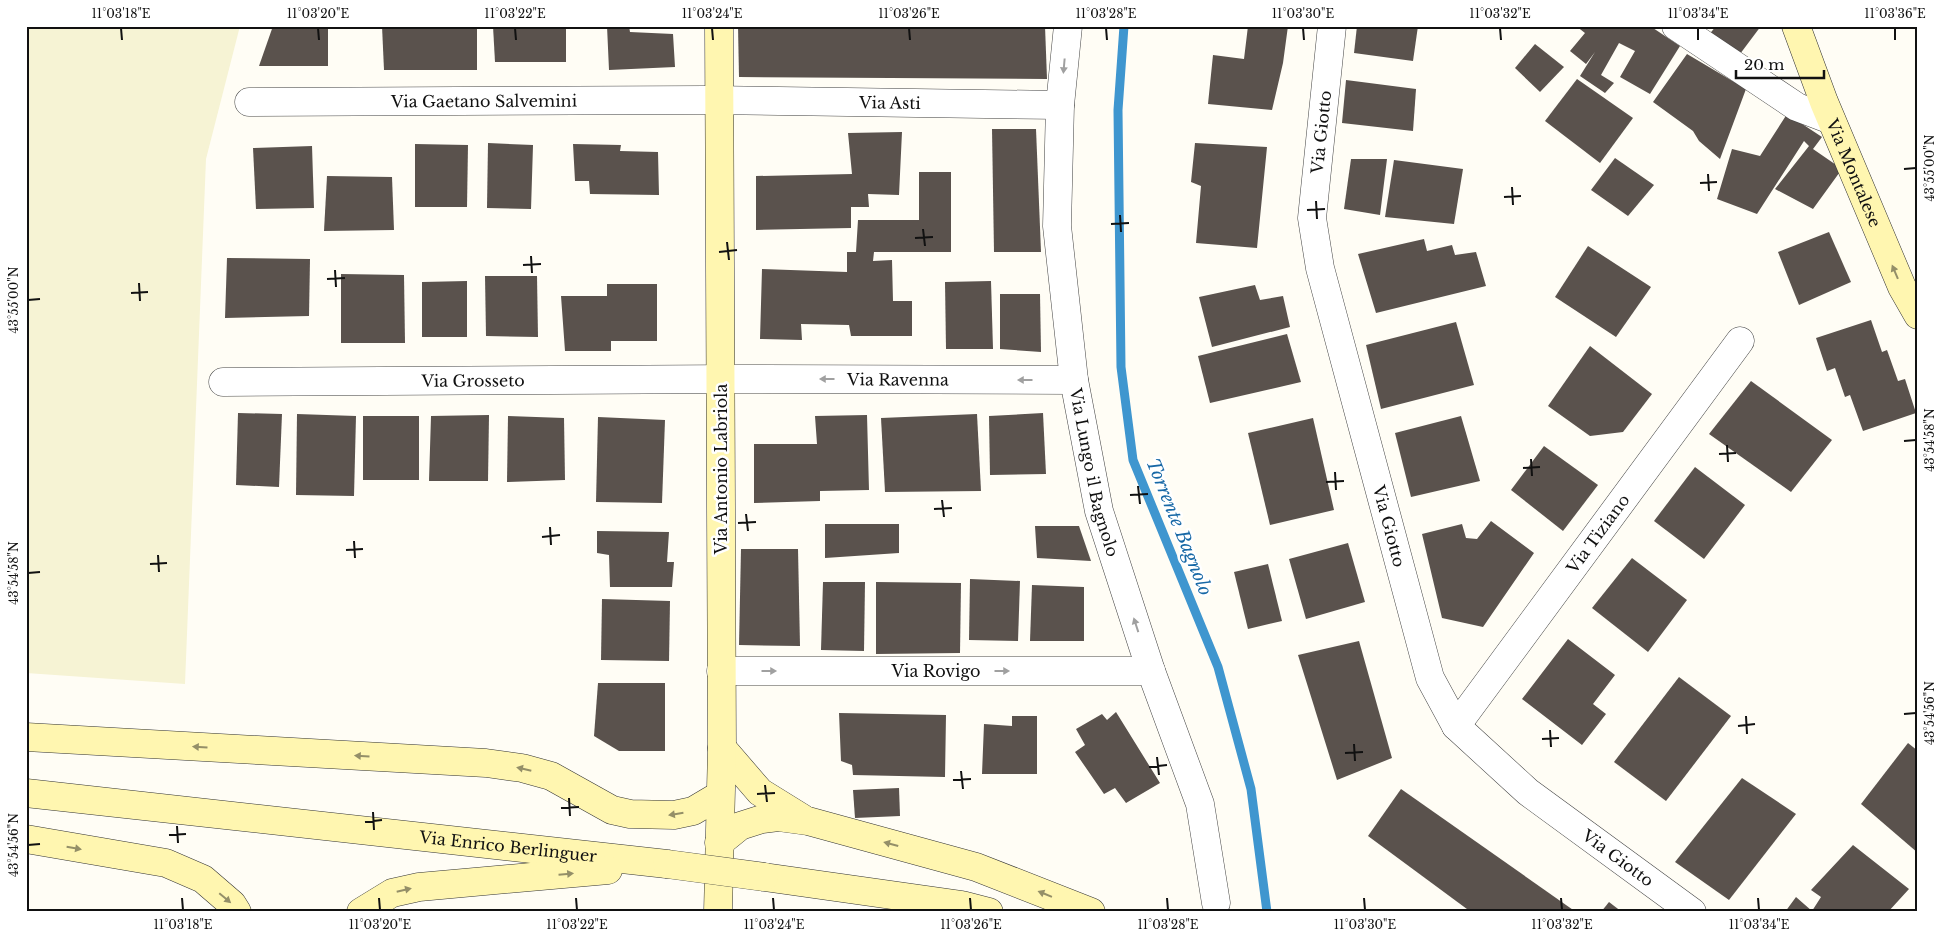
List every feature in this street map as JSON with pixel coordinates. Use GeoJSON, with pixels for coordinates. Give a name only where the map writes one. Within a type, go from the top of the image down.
{"type":"FeatureCollection","features":[{"type":"Feature","properties":{"kind":"main road","name":"Via Antonio Labriola"},"geometry":{"type":"LineString","coordinates":[[718,912],[722,748],[722,379],[719,26]]}},
{"type":"Feature","properties":{"kind":"main road","name":"Via Montalese"},"geometry":{"type":"LineString","coordinates":[[1796,26],[1831,120],[1902,288],[1918,315]]}},
{"type":"Feature","properties":{"kind":"main road"},"geometry":{"type":"LineString","coordinates":[[26,737],[486,763],[522,768],[551,776],[612,810],[630,814],[674,815],[694,811],[720,796]]}},
{"type":"Feature","properties":{"kind":"main road"},"geometry":{"type":"LineString","coordinates":[[722,748],[760,792],[808,821]]}},
{"type":"Feature","properties":{"kind":"main road","name":"Via Enrico Berlinguer"},"geometry":{"type":"LineString","coordinates":[[26,793],[667,864],[962,905],[989,912]]}},
{"type":"Feature","properties":{"kind":"main road"},"geometry":{"type":"LineString","coordinates":[[720,843],[740,826],[762,819],[778,817],[808,821],[976,867],[1091,912]]}},
{"type":"Feature","properties":{"kind":"main road"},"geometry":{"type":"LineString","coordinates":[[26,839],[166,863],[203,879],[232,904],[237,912]]}},
{"type":"Feature","properties":{"kind":"main road"},"geometry":{"type":"LineString","coordinates":[[361,912],[392,893],[419,887],[667,864]]}},
{"type":"Feature","properties":{"kind":"street","name":"Via Lungo il Bagnolo"},"geometry":{"type":"LineString","coordinates":[[1068,26],[1060,105],[1057,226],[1074,380],[1099,511],[1151,671],[1200,804],[1216,903]]}},
{"type":"Feature","properties":{"kind":"street","name":"Via Giotto"},"geometry":{"type":"LineString","coordinates":[[1332,26],[1312,218],[1320,268],[1430,678],[1456,726],[1528,792],[1692,912]]}},
{"type":"Feature","properties":{"kind":"street"},"geometry":{"type":"LineString","coordinates":[[1676,26],[1797,107],[1831,120]]}},
{"type":"Feature","properties":{"kind":"street","name":"Via Gaetano Salvemini"},"geometry":{"type":"LineString","coordinates":[[249,102],[720,100]]}},
{"type":"Feature","properties":{"kind":"street","name":"Via Asti"},"geometry":{"type":"LineString","coordinates":[[720,100],[1060,105]]}},
{"type":"Feature","properties":{"kind":"street","name":"Via Tiziano"},"geometry":{"type":"LineString","coordinates":[[1456,726],[1740,342]]}},
{"type":"Feature","properties":{"kind":"street","name":"Via Ravenna"},"geometry":{"type":"LineString","coordinates":[[722,379],[1074,380]]}},
{"type":"Feature","properties":{"kind":"street","name":"Via Grosseto"},"geometry":{"type":"LineString","coordinates":[[223,382],[722,379]]}},
{"type":"Feature","properties":{"kind":"street","name":"Via Rovigo"},"geometry":{"type":"LineString","coordinates":[[721,671],[1151,671]]}},
{"type":"Feature","properties":{"kind":"shaded area"},"geometry":{"type":"Polygon","coordinates":[[[26,26],[240,26],[206,159],[185,684],[26,673],[26,26]]]}},
{"type":"Feature","properties":{"kind":"building"},"geometry":{"type":"Polygon","coordinates":[[[273,26],[328,26],[328,66],[259,66],[273,26]]]}},
{"type":"Feature","properties":{"kind":"building"},"geometry":{"type":"Polygon","coordinates":[[[382,26],[477,26],[477,70],[384,70],[382,26]]]}},
{"type":"Feature","properties":{"kind":"building"},"geometry":{"type":"Polygon","coordinates":[[[493,26],[566,26],[566,62],[495,62],[493,26]]]}},
{"type":"Feature","properties":{"kind":"building"},"geometry":{"type":"Polygon","coordinates":[[[607,26],[629,26],[630,32],[673,34],[675,67],[609,70],[607,26]]]}},
{"type":"Feature","properties":{"kind":"building"},"geometry":{"type":"Polygon","coordinates":[[[738,26],[1045,26],[1047,79],[739,77],[738,26]]]}},
{"type":"Feature","properties":{"kind":"building"},"geometry":{"type":"Polygon","coordinates":[[[1248,26],[1288,26],[1283,63],[1272,110],[1208,104],[1213,55],[1244,59],[1248,26]]]}},
{"type":"Feature","properties":{"kind":"building"},"geometry":{"type":"Polygon","coordinates":[[[1357,26],[1418,26],[1413,61],[1354,53],[1357,26]]]}},
{"type":"Feature","properties":{"kind":"building"},"geometry":{"type":"Polygon","coordinates":[[[1576,26],[1650,26],[1680,46],[1650,94],[1620,77],[1635,51],[1619,43],[1601,75],[1614,83],[1605,93],[1580,76],[1595,52],[1586,64],[1570,51],[1585,33],[1576,26]]]}},
{"type":"Feature","properties":{"kind":"building"},"geometry":{"type":"Polygon","coordinates":[[[1716,26],[1761,26],[1737,58],[1708,36],[1716,26]]]}},
{"type":"Feature","properties":{"kind":"building"},"geometry":{"type":"Polygon","coordinates":[[[1535,44],[1564,67],[1540,92],[1515,68],[1535,44]]]}},
{"type":"Feature","properties":{"kind":"building"},"geometry":{"type":"Polygon","coordinates":[[[1687,54],[1746,89],[1720,159],[1699,141],[1693,131],[1653,102],[1687,54]]]}},
{"type":"Feature","properties":{"kind":"building"},"geometry":{"type":"Polygon","coordinates":[[[1577,79],[1633,118],[1600,163],[1545,121],[1577,79]]]}},
{"type":"Feature","properties":{"kind":"building"},"geometry":{"type":"Polygon","coordinates":[[[1346,80],[1416,89],[1413,131],[1342,123],[1346,80]]]}},
{"type":"Feature","properties":{"kind":"building"},"geometry":{"type":"Polygon","coordinates":[[[1787,114],[1822,137],[1813,149],[1842,169],[1813,209],[1775,189],[1809,146],[1804,141],[1757,214],[1717,199],[1732,149],[1760,156],[1787,114]]]}},
{"type":"Feature","properties":{"kind":"building"},"geometry":{"type":"Polygon","coordinates":[[[992,129],[1036,129],[1041,252],[994,252],[992,129]]]}},
{"type":"Feature","properties":{"kind":"building"},"geometry":{"type":"Polygon","coordinates":[[[902,132],[899,195],[868,194],[869,207],[851,207],[851,228],[756,230],[756,176],[852,174],[848,133],[902,132]]]}},
{"type":"Feature","properties":{"kind":"building"},"geometry":{"type":"Polygon","coordinates":[[[488,143],[533,145],[531,209],[487,208],[488,143]]]}},
{"type":"Feature","properties":{"kind":"building"},"geometry":{"type":"Polygon","coordinates":[[[1195,143],[1267,147],[1257,248],[1196,243],[1201,186],[1191,182],[1195,143]]]}},
{"type":"Feature","properties":{"kind":"building"},"geometry":{"type":"Polygon","coordinates":[[[415,144],[468,145],[467,207],[415,207],[415,144]]]}},
{"type":"Feature","properties":{"kind":"building"},"geometry":{"type":"Polygon","coordinates":[[[573,144],[621,145],[620,151],[658,152],[659,195],[590,194],[589,181],[575,181],[573,144]]]}},
{"type":"Feature","properties":{"kind":"building"},"geometry":{"type":"Polygon","coordinates":[[[312,146],[314,208],[256,209],[253,148],[312,146]]]}},
{"type":"Feature","properties":{"kind":"building"},"geometry":{"type":"Polygon","coordinates":[[[1615,158],[1654,185],[1628,216],[1591,190],[1615,158]]]}},
{"type":"Feature","properties":{"kind":"building"},"geometry":{"type":"Polygon","coordinates":[[[1351,159],[1387,159],[1380,215],[1344,209],[1351,159]]]}},
{"type":"Feature","properties":{"kind":"building"},"geometry":{"type":"Polygon","coordinates":[[[1394,160],[1463,169],[1454,224],[1385,217],[1394,160]]]}},
{"type":"Feature","properties":{"kind":"building"},"geometry":{"type":"Polygon","coordinates":[[[919,172],[951,172],[951,252],[874,252],[873,261],[892,260],[893,301],[912,301],[912,336],[851,336],[849,325],[801,324],[802,340],[760,339],[762,269],[847,272],[847,252],[856,252],[858,220],[919,220],[919,172]]]}},
{"type":"Feature","properties":{"kind":"building"},"geometry":{"type":"Polygon","coordinates":[[[327,176],[392,177],[394,230],[324,231],[327,176]]]}},
{"type":"Feature","properties":{"kind":"building"},"geometry":{"type":"Polygon","coordinates":[[[1829,232],[1851,282],[1799,305],[1778,252],[1829,232]]]}},
{"type":"Feature","properties":{"kind":"building"},"geometry":{"type":"Polygon","coordinates":[[[1424,239],[1427,251],[1452,245],[1455,255],[1476,252],[1486,286],[1376,313],[1358,254],[1424,239]]]}},
{"type":"Feature","properties":{"kind":"building"},"geometry":{"type":"Polygon","coordinates":[[[1588,246],[1651,287],[1616,337],[1555,297],[1588,246]]]}},
{"type":"Feature","properties":{"kind":"building"},"geometry":{"type":"Polygon","coordinates":[[[227,258],[310,259],[309,316],[225,318],[227,258]]]}},
{"type":"Feature","properties":{"kind":"building"},"geometry":{"type":"Polygon","coordinates":[[[341,274],[404,275],[405,343],[341,343],[341,274]]]}},
{"type":"Feature","properties":{"kind":"building"},"geometry":{"type":"Polygon","coordinates":[[[485,276],[537,276],[538,337],[486,336],[485,276]]]}},
{"type":"Feature","properties":{"kind":"building"},"geometry":{"type":"Polygon","coordinates":[[[467,281],[467,337],[422,337],[422,282],[467,281]]]}},
{"type":"Feature","properties":{"kind":"building"},"geometry":{"type":"Polygon","coordinates":[[[991,281],[993,349],[946,349],[945,282],[991,281]]]}},
{"type":"Feature","properties":{"kind":"building"},"geometry":{"type":"Polygon","coordinates":[[[607,284],[657,284],[657,341],[611,341],[611,351],[565,351],[561,296],[607,296],[607,284]]]}},
{"type":"Feature","properties":{"kind":"building"},"geometry":{"type":"Polygon","coordinates":[[[1255,285],[1260,300],[1283,296],[1290,327],[1212,347],[1199,297],[1255,285]]]}},
{"type":"Feature","properties":{"kind":"building"},"geometry":{"type":"Polygon","coordinates":[[[1000,294],[1040,294],[1041,352],[1000,349],[1000,294]]]}},
{"type":"Feature","properties":{"kind":"building"},"geometry":{"type":"Polygon","coordinates":[[[1871,320],[1882,352],[1887,350],[1898,381],[1905,379],[1916,413],[1863,431],[1850,395],[1845,397],[1835,368],[1827,371],[1816,338],[1871,320]]]}},
{"type":"Feature","properties":{"kind":"building"},"geometry":{"type":"Polygon","coordinates":[[[1456,322],[1474,385],[1381,409],[1366,345],[1456,322]]]}},
{"type":"Feature","properties":{"kind":"building"},"geometry":{"type":"Polygon","coordinates":[[[1287,334],[1301,382],[1210,403],[1198,356],[1287,334]]]}},
{"type":"Feature","properties":{"kind":"building"},"geometry":{"type":"Polygon","coordinates":[[[1590,346],[1652,394],[1623,432],[1590,436],[1548,406],[1590,346]]]}},
{"type":"Feature","properties":{"kind":"building"},"geometry":{"type":"Polygon","coordinates":[[[1751,381],[1832,440],[1791,492],[1709,434],[1751,381]]]}},
{"type":"Feature","properties":{"kind":"building"},"geometry":{"type":"Polygon","coordinates":[[[238,413],[282,414],[279,487],[236,485],[238,413]]]}},
{"type":"Feature","properties":{"kind":"building"},"geometry":{"type":"Polygon","coordinates":[[[1043,413],[1046,474],[990,475],[989,416],[1043,413]]]}},
{"type":"Feature","properties":{"kind":"building"},"geometry":{"type":"Polygon","coordinates":[[[297,414],[356,416],[354,496],[296,495],[297,414]]]}},
{"type":"Feature","properties":{"kind":"building"},"geometry":{"type":"Polygon","coordinates":[[[977,414],[981,491],[885,492],[881,418],[977,414]]]}},
{"type":"Feature","properties":{"kind":"building"},"geometry":{"type":"Polygon","coordinates":[[[489,415],[488,481],[429,481],[431,416],[489,415]]]}},
{"type":"Feature","properties":{"kind":"building"},"geometry":{"type":"Polygon","coordinates":[[[867,415],[869,490],[820,491],[820,501],[754,503],[754,444],[817,444],[815,416],[867,415]]]}},
{"type":"Feature","properties":{"kind":"building"},"geometry":{"type":"Polygon","coordinates":[[[363,416],[419,416],[419,480],[363,480],[363,416]]]}},
{"type":"Feature","properties":{"kind":"building"},"geometry":{"type":"Polygon","coordinates":[[[508,416],[564,418],[565,480],[507,482],[508,416]]]}},
{"type":"Feature","properties":{"kind":"building"},"geometry":{"type":"Polygon","coordinates":[[[1461,416],[1480,481],[1411,497],[1395,433],[1461,416]]]}},
{"type":"Feature","properties":{"kind":"building"},"geometry":{"type":"Polygon","coordinates":[[[598,417],[665,420],[662,503],[596,502],[598,417]]]}},
{"type":"Feature","properties":{"kind":"building"},"geometry":{"type":"Polygon","coordinates":[[[1313,418],[1334,510],[1270,525],[1248,433],[1313,418]]]}},
{"type":"Feature","properties":{"kind":"building"},"geometry":{"type":"Polygon","coordinates":[[[1544,446],[1598,485],[1563,531],[1511,490],[1544,446]]]}},
{"type":"Feature","properties":{"kind":"building"},"geometry":{"type":"Polygon","coordinates":[[[1695,467],[1745,505],[1704,559],[1654,521],[1695,467]]]}},
{"type":"Feature","properties":{"kind":"building"},"geometry":{"type":"Polygon","coordinates":[[[1491,521],[1534,553],[1483,627],[1442,618],[1422,534],[1462,524],[1466,538],[1477,539],[1491,521]]]}},
{"type":"Feature","properties":{"kind":"building"},"geometry":{"type":"Polygon","coordinates":[[[825,524],[899,524],[899,553],[825,558],[825,524]]]}},
{"type":"Feature","properties":{"kind":"building"},"geometry":{"type":"Polygon","coordinates":[[[1035,526],[1079,526],[1091,561],[1037,558],[1035,526]]]}},
{"type":"Feature","properties":{"kind":"building"},"geometry":{"type":"Polygon","coordinates":[[[597,531],[669,532],[667,562],[674,562],[672,587],[610,587],[609,555],[597,553],[597,531]]]}},
{"type":"Feature","properties":{"kind":"building"},"geometry":{"type":"Polygon","coordinates":[[[1348,543],[1365,602],[1306,619],[1289,559],[1348,543]]]}},
{"type":"Feature","properties":{"kind":"building"},"geometry":{"type":"Polygon","coordinates":[[[741,549],[798,549],[800,646],[739,645],[741,549]]]}},
{"type":"Feature","properties":{"kind":"building"},"geometry":{"type":"Polygon","coordinates":[[[1632,558],[1687,600],[1648,652],[1592,608],[1632,558]]]}},
{"type":"Feature","properties":{"kind":"building"},"geometry":{"type":"Polygon","coordinates":[[[1268,564],[1282,621],[1248,629],[1234,572],[1268,564]]]}},
{"type":"Feature","properties":{"kind":"building"},"geometry":{"type":"Polygon","coordinates":[[[970,579],[1020,581],[1018,641],[969,640],[970,579]]]}},
{"type":"Feature","properties":{"kind":"building"},"geometry":{"type":"Polygon","coordinates":[[[823,582],[865,582],[864,651],[821,650],[823,582]]]}},
{"type":"Feature","properties":{"kind":"building"},"geometry":{"type":"Polygon","coordinates":[[[876,582],[961,583],[960,653],[876,654],[876,582]]]}},
{"type":"Feature","properties":{"kind":"building"},"geometry":{"type":"Polygon","coordinates":[[[1032,585],[1084,587],[1084,641],[1030,641],[1032,585]]]}},
{"type":"Feature","properties":{"kind":"building"},"geometry":{"type":"Polygon","coordinates":[[[602,599],[670,601],[669,661],[601,660],[602,599]]]}},
{"type":"Feature","properties":{"kind":"building"},"geometry":{"type":"Polygon","coordinates":[[[1568,639],[1615,675],[1593,704],[1606,714],[1582,745],[1522,699],[1568,639]]]}},
{"type":"Feature","properties":{"kind":"building"},"geometry":{"type":"Polygon","coordinates":[[[1359,641],[1392,758],[1337,780],[1298,655],[1359,641]]]}},
{"type":"Feature","properties":{"kind":"building"},"geometry":{"type":"Polygon","coordinates":[[[1679,677],[1731,716],[1666,801],[1614,762],[1679,677]]]}},
{"type":"Feature","properties":{"kind":"building"},"geometry":{"type":"Polygon","coordinates":[[[598,683],[665,683],[665,751],[619,751],[594,736],[598,683]]]}},
{"type":"Feature","properties":{"kind":"building"},"geometry":{"type":"Polygon","coordinates":[[[1116,712],[1160,783],[1126,803],[1115,788],[1104,794],[1075,752],[1085,745],[1076,729],[1102,714],[1107,720],[1116,712]]]}},
{"type":"Feature","properties":{"kind":"building"},"geometry":{"type":"Polygon","coordinates":[[[839,713],[946,715],[945,777],[853,775],[852,765],[841,761],[839,713]]]}},
{"type":"Feature","properties":{"kind":"building"},"geometry":{"type":"Polygon","coordinates":[[[1012,716],[1037,716],[1037,774],[982,774],[984,724],[1012,726],[1012,716]]]}},
{"type":"Feature","properties":{"kind":"building"},"geometry":{"type":"Polygon","coordinates":[[[1908,743],[1918,751],[1918,853],[1861,804],[1908,743]]]}},
{"type":"Feature","properties":{"kind":"building"},"geometry":{"type":"Polygon","coordinates":[[[1742,778],[1796,814],[1729,900],[1675,862],[1742,778]]]}},
{"type":"Feature","properties":{"kind":"building"},"geometry":{"type":"Polygon","coordinates":[[[899,788],[900,816],[855,818],[853,790],[899,788]]]}},
{"type":"Feature","properties":{"kind":"building"},"geometry":{"type":"Polygon","coordinates":[[[1401,789],[1576,912],[1471,912],[1368,836],[1401,789]]]}},
{"type":"Feature","properties":{"kind":"building"},"geometry":{"type":"Polygon","coordinates":[[[1853,845],[1909,889],[1888,912],[1785,912],[1796,897],[1812,911],[1821,897],[1811,890],[1853,845]]]}},
{"type":"Feature","properties":{"kind":"building"},"geometry":{"type":"Polygon","coordinates":[[[1609,902],[1622,912],[1601,912],[1609,902]]]}},
{"type":"Feature","properties":{"kind":"waterway","name":"Torrente Bagnolo"},"geometry":{"type":"LineString","coordinates":[[1124,26],[1118,110],[1121,367],[1133,460],[1218,667],[1251,789],[1267,912]]}}]}
